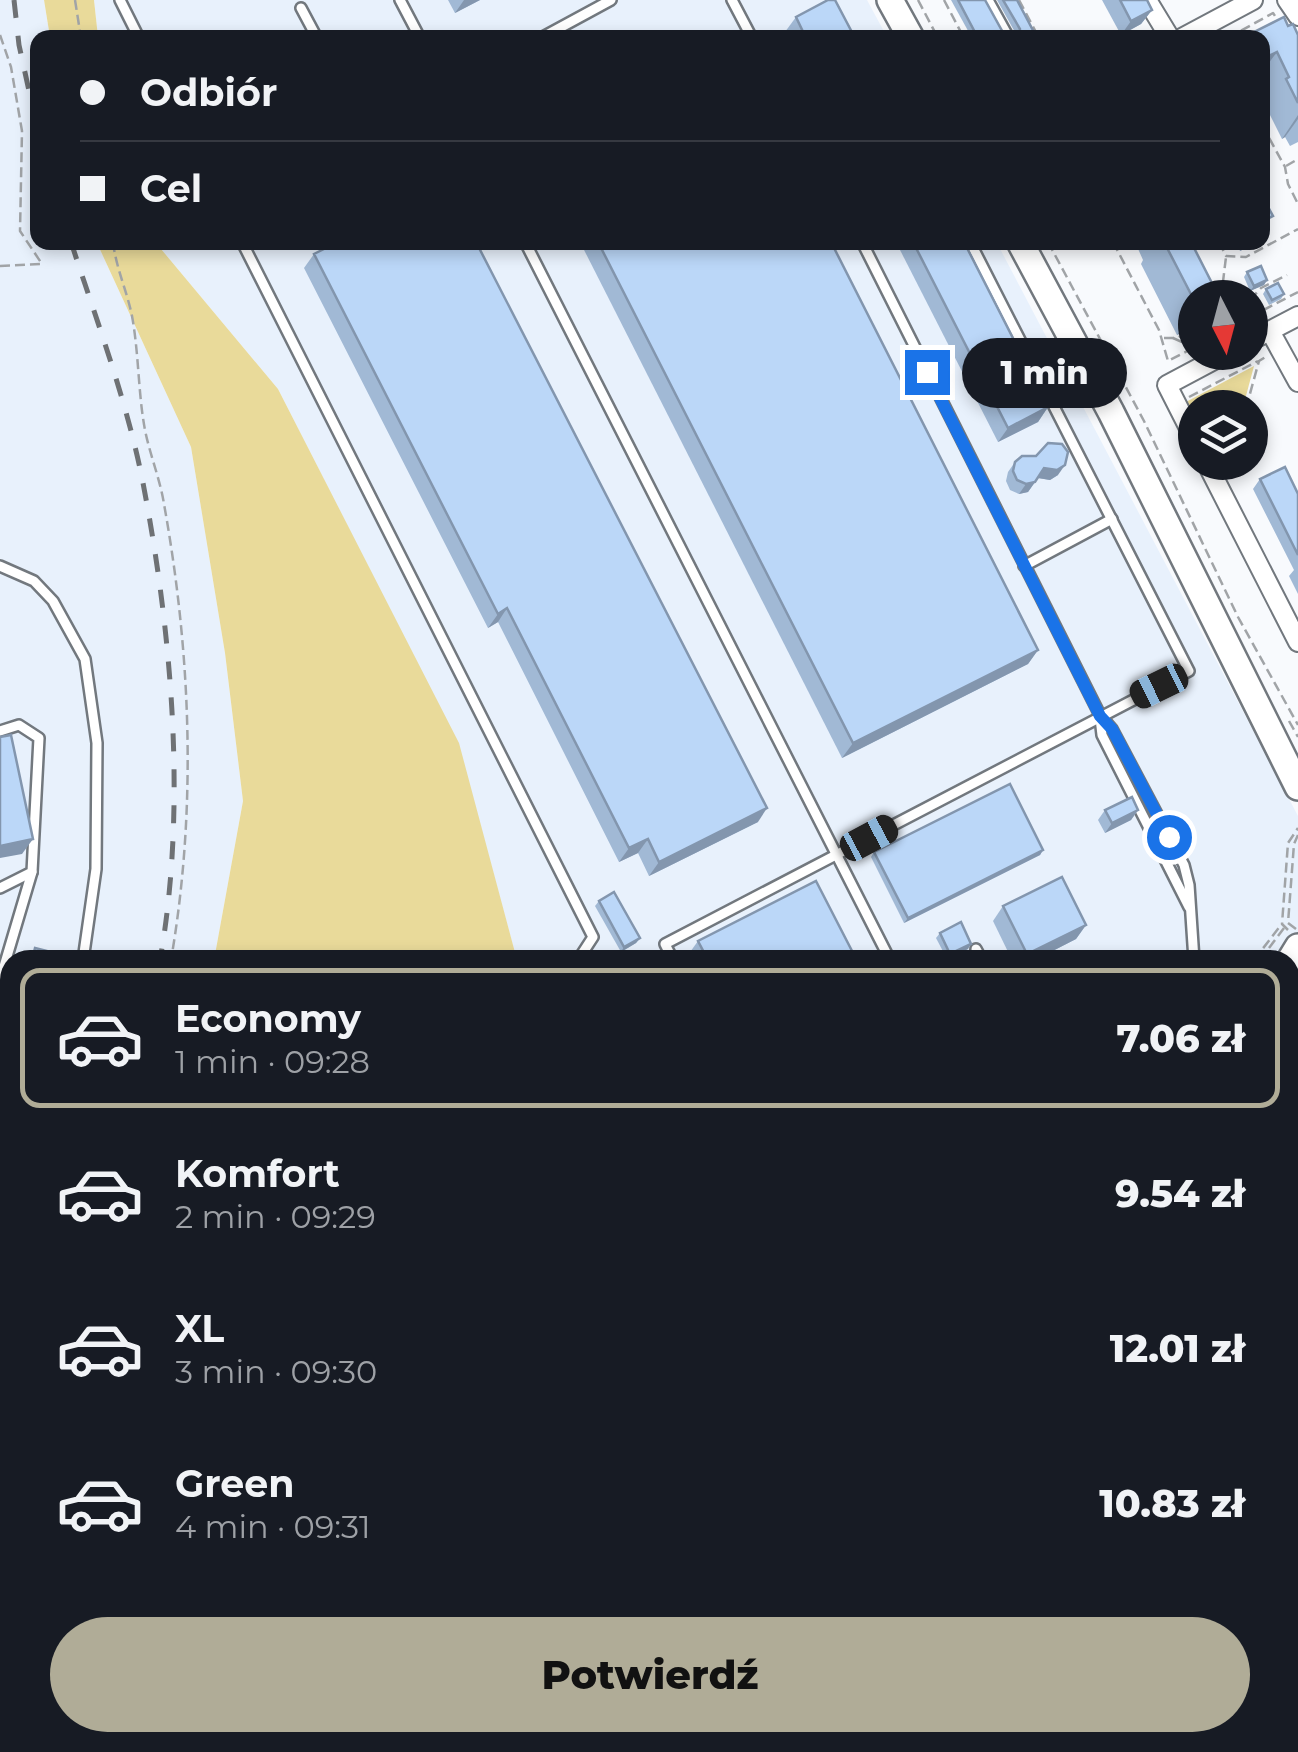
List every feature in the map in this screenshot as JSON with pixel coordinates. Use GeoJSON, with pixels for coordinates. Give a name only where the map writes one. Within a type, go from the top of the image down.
{"type":"FeatureCollection","features":[{"type":"Feature","properties":{"kind":"main road"},"geometry":{"type":"LineString","coordinates":[[890,0],[906,30]]}},
{"type":"Feature","properties":{"kind":"main road"},"geometry":{"type":"LineString","coordinates":[[1024,250],[1111,412],[1298,785]]}},
{"type":"Feature","properties":{"kind":"street"},"geometry":{"type":"LineString","coordinates":[[1146,0],[1165,30]]}},
{"type":"Feature","properties":{"kind":"street"},"geometry":{"type":"LineString","coordinates":[[1197,30],[1253,0]]}},
{"type":"Feature","properties":{"kind":"street"},"geometry":{"type":"LineString","coordinates":[[1287,0],[1298,16]]}},
{"type":"Feature","properties":{"kind":"street"},"geometry":{"type":"LineString","coordinates":[[1298,316],[1270,331],[1298,382]]}},
{"type":"Feature","properties":{"kind":"street"},"geometry":{"type":"LineString","coordinates":[[1178,408],[1167,385],[1195,370]]}},
{"type":"Feature","properties":{"kind":"street"},"geometry":{"type":"LineString","coordinates":[[1215,480],[1298,642]]}},
{"type":"Feature","properties":{"kind":"lane"},"geometry":{"type":"LineString","coordinates":[[120,0],[134,30]]}},
{"type":"Feature","properties":{"kind":"lane"},"geometry":{"type":"LineString","coordinates":[[400,0],[416,30]]}},
{"type":"Feature","properties":{"kind":"lane"},"geometry":{"type":"LineString","coordinates":[[556,30],[611,0]]}},
{"type":"Feature","properties":{"kind":"lane"},"geometry":{"type":"LineString","coordinates":[[732,0],[748,30]]}},
{"type":"Feature","properties":{"kind":"lane"},"geometry":{"type":"LineString","coordinates":[[988,0],[1004,30]]}},
{"type":"Feature","properties":{"kind":"lane"},"geometry":{"type":"LineString","coordinates":[[301,8],[313,30]]}},
{"type":"Feature","properties":{"kind":"lane"},"geometry":{"type":"LineString","coordinates":[[246,250],[593,937],[585,950]]}},
{"type":"Feature","properties":{"kind":"lane"},"geometry":{"type":"LineString","coordinates":[[528,250],[885,950]]}},
{"type":"Feature","properties":{"kind":"lane"},"geometry":{"type":"LineString","coordinates":[[866,250],[1100,716],[1102,735],[1191,911],[1193,950]]}},
{"type":"Feature","properties":{"kind":"lane"},"geometry":{"type":"LineString","coordinates":[[668,950],[665,944],[1189,672],[974,250]]}},
{"type":"Feature","properties":{"kind":"lane"},"geometry":{"type":"LineString","coordinates":[[1024,566],[1112,519]]}},
{"type":"Feature","properties":{"kind":"lane"},"geometry":{"type":"LineString","coordinates":[[0,566],[34,581],[54,601],[86,659],[97,743],[96,851],[84,950]]}},
{"type":"Feature","properties":{"kind":"lane"},"geometry":{"type":"LineString","coordinates":[[0,731],[19,725],[39,738],[32,872],[9,950]]}},
{"type":"Feature","properties":{"kind":"lane"},"geometry":{"type":"LineString","coordinates":[[0,888],[32,872]]}},
{"type":"Feature","properties":{"kind":"path"},"geometry":{"type":"LineString","coordinates":[[74,0],[79,30]]}},
{"type":"Feature","properties":{"kind":"path"},"geometry":{"type":"LineString","coordinates":[[918,0],[934,30]]}},
{"type":"Feature","properties":{"kind":"path"},"geometry":{"type":"LineString","coordinates":[[944,0],[960,30]]}},
{"type":"Feature","properties":{"kind":"path"},"geometry":{"type":"LineString","coordinates":[[1019,0],[1035,30]]}},
{"type":"Feature","properties":{"kind":"path"},"geometry":{"type":"LineString","coordinates":[[1243,30],[1274,13],[1282,29]]}},
{"type":"Feature","properties":{"kind":"path"},"geometry":{"type":"LineString","coordinates":[[0,35],[12,67],[22,131],[20,231],[30,246]]}},
{"type":"Feature","properties":{"kind":"path"},"geometry":{"type":"LineString","coordinates":[[1270,139],[1298,204]]}},
{"type":"Feature","properties":{"kind":"path"},"geometry":{"type":"LineString","coordinates":[[1285,167],[1298,160]]}},
{"type":"Feature","properties":{"kind":"path"},"geometry":{"type":"LineString","coordinates":[[1270,244],[1298,228]]}},
{"type":"Feature","properties":{"kind":"path"},"geometry":{"type":"LineString","coordinates":[[0,266],[42,264],[33,250]]}},
{"type":"Feature","properties":{"kind":"path"},"geometry":{"type":"LineString","coordinates":[[114,250],[132,318],[144,428],[172,551],[186,694],[190,792],[171,950]]}},
{"type":"Feature","properties":{"kind":"path"},"geometry":{"type":"LineString","coordinates":[[1052,250],[1144,422],[1238,617],[1298,726]]}},
{"type":"Feature","properties":{"kind":"path"},"geometry":{"type":"LineString","coordinates":[[1117,250],[1161,338],[1168,362],[1178,356]]}},
{"type":"Feature","properties":{"kind":"path"},"geometry":{"type":"LineString","coordinates":[[1223,250],[1223,280]]}},
{"type":"Feature","properties":{"kind":"path"},"geometry":{"type":"LineString","coordinates":[[1226,256],[1246,257],[1259,250]]}},
{"type":"Feature","properties":{"kind":"path"},"geometry":{"type":"LineString","coordinates":[[1268,284],[1287,275]]}},
{"type":"Feature","properties":{"kind":"path"},"geometry":{"type":"LineString","coordinates":[[1268,308],[1298,292]]}},
{"type":"Feature","properties":{"kind":"path"},"geometry":{"type":"LineString","coordinates":[[1173,338],[1178,336]]}},
{"type":"Feature","properties":{"kind":"path"},"geometry":{"type":"LineString","coordinates":[[1161,338],[1178,340]]}},
{"type":"Feature","properties":{"kind":"path"},"geometry":{"type":"LineString","coordinates":[[1268,355],[1279,348]]}},
{"type":"Feature","properties":{"kind":"path"},"geometry":{"type":"LineString","coordinates":[[1176,404],[1242,370]]}},
{"type":"Feature","properties":{"kind":"path"},"geometry":{"type":"LineString","coordinates":[[1288,933],[1288,843],[1298,828]]}},
{"type":"Feature","properties":{"kind":"path"},"geometry":{"type":"LineString","coordinates":[[1288,933],[1294,844],[1298,835]]}},
{"type":"Feature","properties":{"kind":"path"},"geometry":{"type":"LineString","coordinates":[[1288,923],[1298,930]]}},
{"type":"Feature","properties":{"kind":"path"},"geometry":{"type":"LineString","coordinates":[[1288,933],[1298,940]]}},
{"type":"Feature","properties":{"kind":"path"},"geometry":{"type":"LineString","coordinates":[[1267,950],[1288,933]]}},
{"type":"Feature","properties":{"kind":"shaded area"},"geometry":{"type":"Polygon","coordinates":[[[0,0],[44,0],[49,30],[30,30],[30,250],[100,250],[191,447],[225,653],[243,801],[216,950],[0,950],[0,0]]]}},
{"type":"Feature","properties":{"kind":"shaded area"},"geometry":{"type":"Polygon","coordinates":[[[44,0],[94,0],[97,30],[49,30],[44,0]]]}},
{"type":"Feature","properties":{"kind":"shaded area"},"geometry":{"type":"Polygon","coordinates":[[[94,0],[867,0],[883,30],[97,30],[94,0]]]}},
{"type":"Feature","properties":{"kind":"shaded area"},"geometry":{"type":"Polygon","coordinates":[[[100,250],[162,250],[278,389],[459,743],[514,950],[216,950],[243,801],[225,653],[191,447],[100,250]]]}},
{"type":"Feature","properties":{"kind":"shaded area"},"geometry":{"type":"Polygon","coordinates":[[[162,250],[1001,250],[1298,816],[1298,950],[514,950],[458,743],[278,389],[162,250]]]}},
{"type":"Feature","properties":{"kind":"shaded area"},"geometry":{"type":"Polygon","coordinates":[[[1246,370],[1253,370],[1248,390],[1209,390],[1246,370]]]}},
{"type":"Feature","properties":{"kind":"building"},"geometry":{"type":"Polygon","coordinates":[[[835,0],[851,30],[802,30],[796,17],[835,0]]]}},
{"type":"Feature","properties":{"kind":"building"},"geometry":{"type":"Polygon","coordinates":[[[958,0],[985,0],[1002,30],[974,30],[958,0]]]}},
{"type":"Feature","properties":{"kind":"building"},"geometry":{"type":"Polygon","coordinates":[[[1003,0],[1017,0],[1033,30],[1020,29],[1003,0]]]}},
{"type":"Feature","properties":{"kind":"building"},"geometry":{"type":"Polygon","coordinates":[[[1120,0],[1147,0],[1152,10],[1131,21],[1120,0]]]}},
{"type":"Feature","properties":{"kind":"building"},"geometry":{"type":"Polygon","coordinates":[[[1284,17],[1288,26],[1293,24],[1298,35],[1298,103],[1277,52],[1270,55],[1270,30],[1258,30],[1284,17]]]}},
{"type":"Feature","properties":{"kind":"building"},"geometry":{"type":"Polygon","coordinates":[[[322,250],[480,250],[767,808],[659,862],[648,839],[629,848],[507,608],[498,614],[314,254],[322,250]]]}},
{"type":"Feature","properties":{"kind":"building"},"geometry":{"type":"Polygon","coordinates":[[[602,250],[835,250],[1038,650],[853,743],[602,250]]]}},
{"type":"Feature","properties":{"kind":"building"},"geometry":{"type":"Polygon","coordinates":[[[917,250],[968,250],[1048,407],[1008,428],[917,250]]]}},
{"type":"Feature","properties":{"kind":"building"},"geometry":{"type":"Polygon","coordinates":[[[1168,250],[1195,250],[1210,280],[1184,280],[1168,250]]]}},
{"type":"Feature","properties":{"kind":"building"},"geometry":{"type":"Polygon","coordinates":[[[1261,266],[1267,280],[1251,280],[1247,272],[1261,266]]]}},
{"type":"Feature","properties":{"kind":"building"},"geometry":{"type":"Polygon","coordinates":[[[1278,283],[1284,294],[1272,300],[1268,288],[1278,283]]]}},
{"type":"Feature","properties":{"kind":"building"},"geometry":{"type":"Polygon","coordinates":[[[1048,443],[1062,444],[1068,452],[1065,465],[1057,470],[1044,468],[1035,482],[1017,480],[1015,462],[1022,456],[1036,456],[1048,443]]]}},
{"type":"Feature","properties":{"kind":"building"},"geometry":{"type":"Polygon","coordinates":[[[1285,467],[1298,494],[1298,555],[1260,480],[1268,480],[1268,475],[1285,467]]]}},
{"type":"Feature","properties":{"kind":"building"},"geometry":{"type":"Polygon","coordinates":[[[11,735],[33,839],[0,846],[0,737],[11,735]]]}},
{"type":"Feature","properties":{"kind":"building"},"geometry":{"type":"Polygon","coordinates":[[[1010,784],[1043,850],[908,918],[874,852],[1010,784]]]}},
{"type":"Feature","properties":{"kind":"building"},"geometry":{"type":"Polygon","coordinates":[[[1132,797],[1138,810],[1112,823],[1105,810],[1132,797]]]}},
{"type":"Feature","properties":{"kind":"building"},"geometry":{"type":"Polygon","coordinates":[[[1062,877],[1086,925],[1035,950],[1025,950],[1003,906],[1062,877]]]}},
{"type":"Feature","properties":{"kind":"building"},"geometry":{"type":"Polygon","coordinates":[[[816,881],[851,950],[703,950],[698,941],[816,881]]]}},
{"type":"Feature","properties":{"kind":"building"},"geometry":{"type":"Polygon","coordinates":[[[614,892],[640,938],[624,947],[599,901],[614,892]]]}},
{"type":"Feature","properties":{"kind":"building"},"geometry":{"type":"Polygon","coordinates":[[[961,922],[971,944],[948,950],[940,933],[961,922]]]}},
{"type":"Feature","properties":{"kind":"railway"},"geometry":{"type":"LineString","coordinates":[[14,0],[30,95]]}},
{"type":"Feature","properties":{"kind":"railway"},"geometry":{"type":"LineString","coordinates":[[74,250],[129,422],[162,600],[174,782],[173,843],[161,950]]}},
{"type":"Feature","properties":{"kind":"route"},"geometry":{"type":"LineString","coordinates":[[927,372],[1100,716],[1112,729],[1169,837]]}}]}
